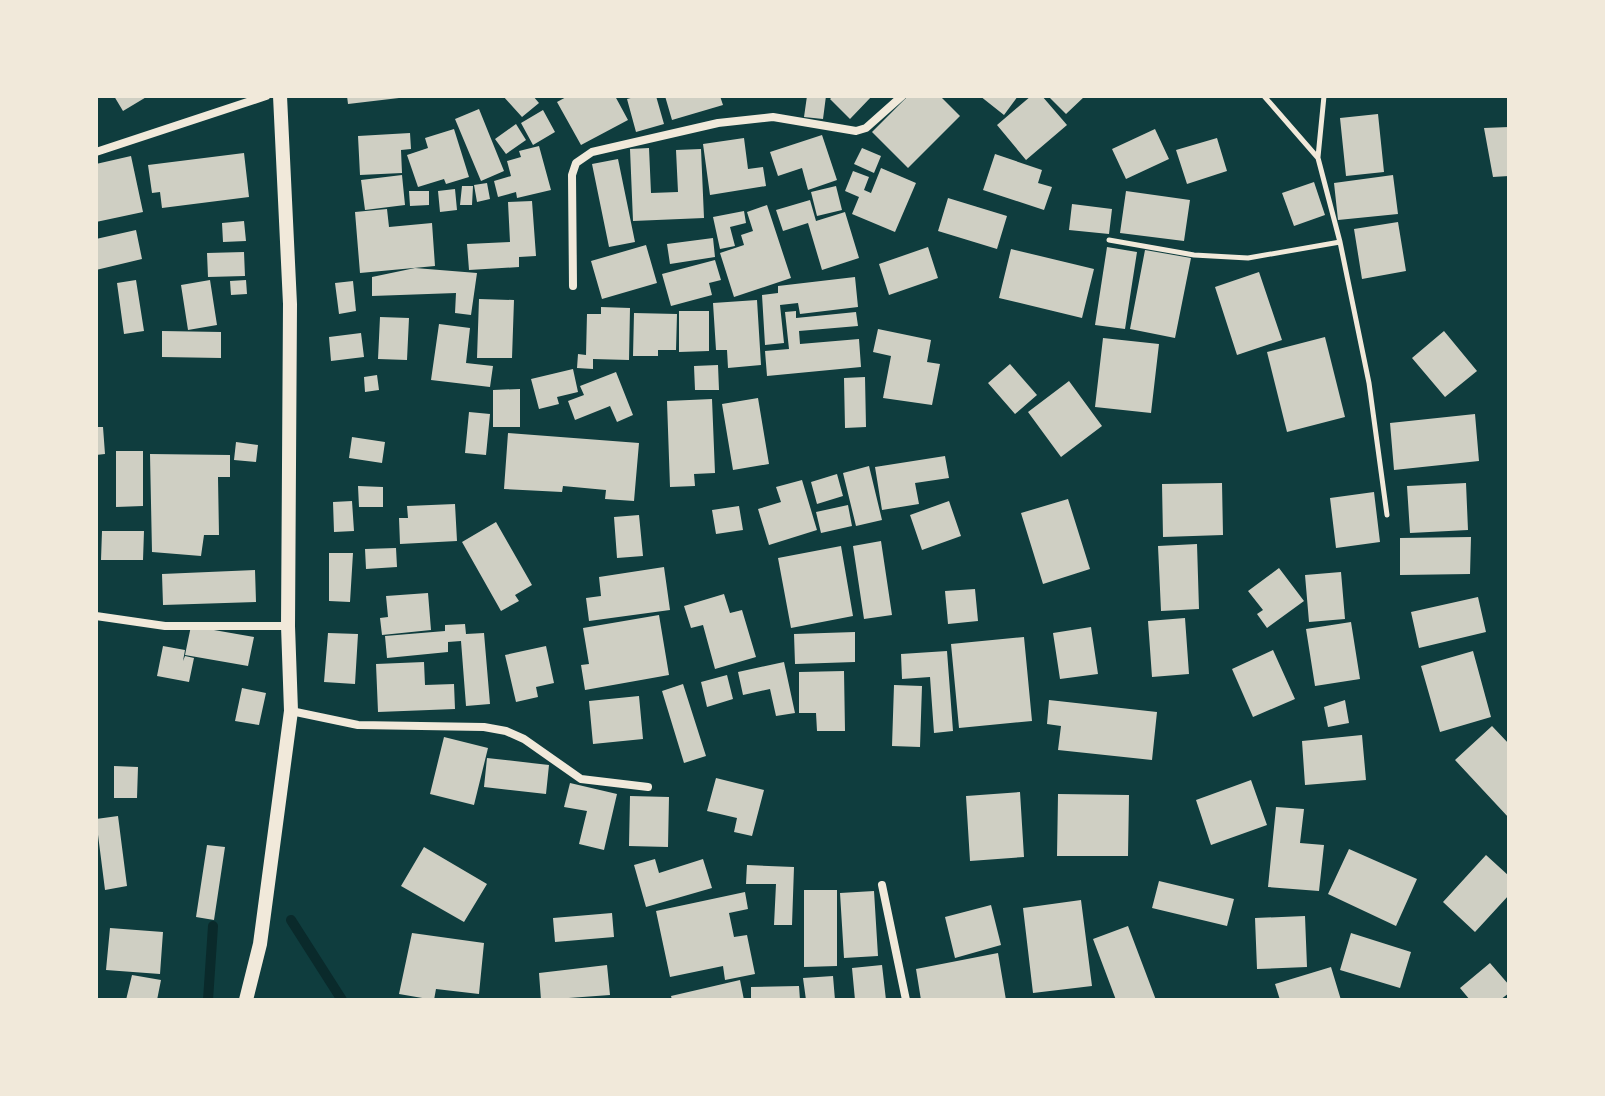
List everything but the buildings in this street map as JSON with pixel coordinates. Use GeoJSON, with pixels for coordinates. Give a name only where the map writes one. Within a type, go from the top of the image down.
{"type":"FeatureCollection","features":[{"type":"Feature","properties":{"kind":"street"},"geometry":{"type":"LineString","coordinates":[[96,152],[266,96]]}},
{"type":"Feature","properties":{"kind":"street"},"geometry":{"type":"LineString","coordinates":[[246,1000],[260,944],[291,711],[288,626],[290,304],[280,96]]}},
{"type":"Feature","properties":{"kind":"street"},"geometry":{"type":"LineString","coordinates":[[573,286],[572,175],[576,163],[592,152],[718,123],[773,117],[856,131],[866,128],[902,96]]}},
{"type":"Feature","properties":{"kind":"street"},"geometry":{"type":"LineString","coordinates":[[96,616],[165,626],[288,626]]}},
{"type":"Feature","properties":{"kind":"street"},"geometry":{"type":"LineString","coordinates":[[291,711],[358,725],[484,727],[506,731],[524,739],[581,779],[648,787]]}},
{"type":"Feature","properties":{"kind":"street"},"geometry":{"type":"LineString","coordinates":[[882,885],[906,1000]]}},
{"type":"Feature","properties":{"kind":"path"},"geometry":{"type":"LineString","coordinates":[[1264,96],[1318,158]]}},
{"type":"Feature","properties":{"kind":"path"},"geometry":{"type":"LineString","coordinates":[[1324,96],[1318,158],[1340,242],[1369,383],[1387,515]]}},
{"type":"Feature","properties":{"kind":"path"},"geometry":{"type":"LineString","coordinates":[[1109,240],[1194,255],[1248,258],[1340,242]]}},
{"type":"Feature","properties":{"kind":"waterway"},"geometry":{"type":"LineString","coordinates":[[291,920],[342,1000]]}},
{"type":"Feature","properties":{"kind":"waterway"},"geometry":{"type":"LineString","coordinates":[[208,1000],[213,926]]}}]}
